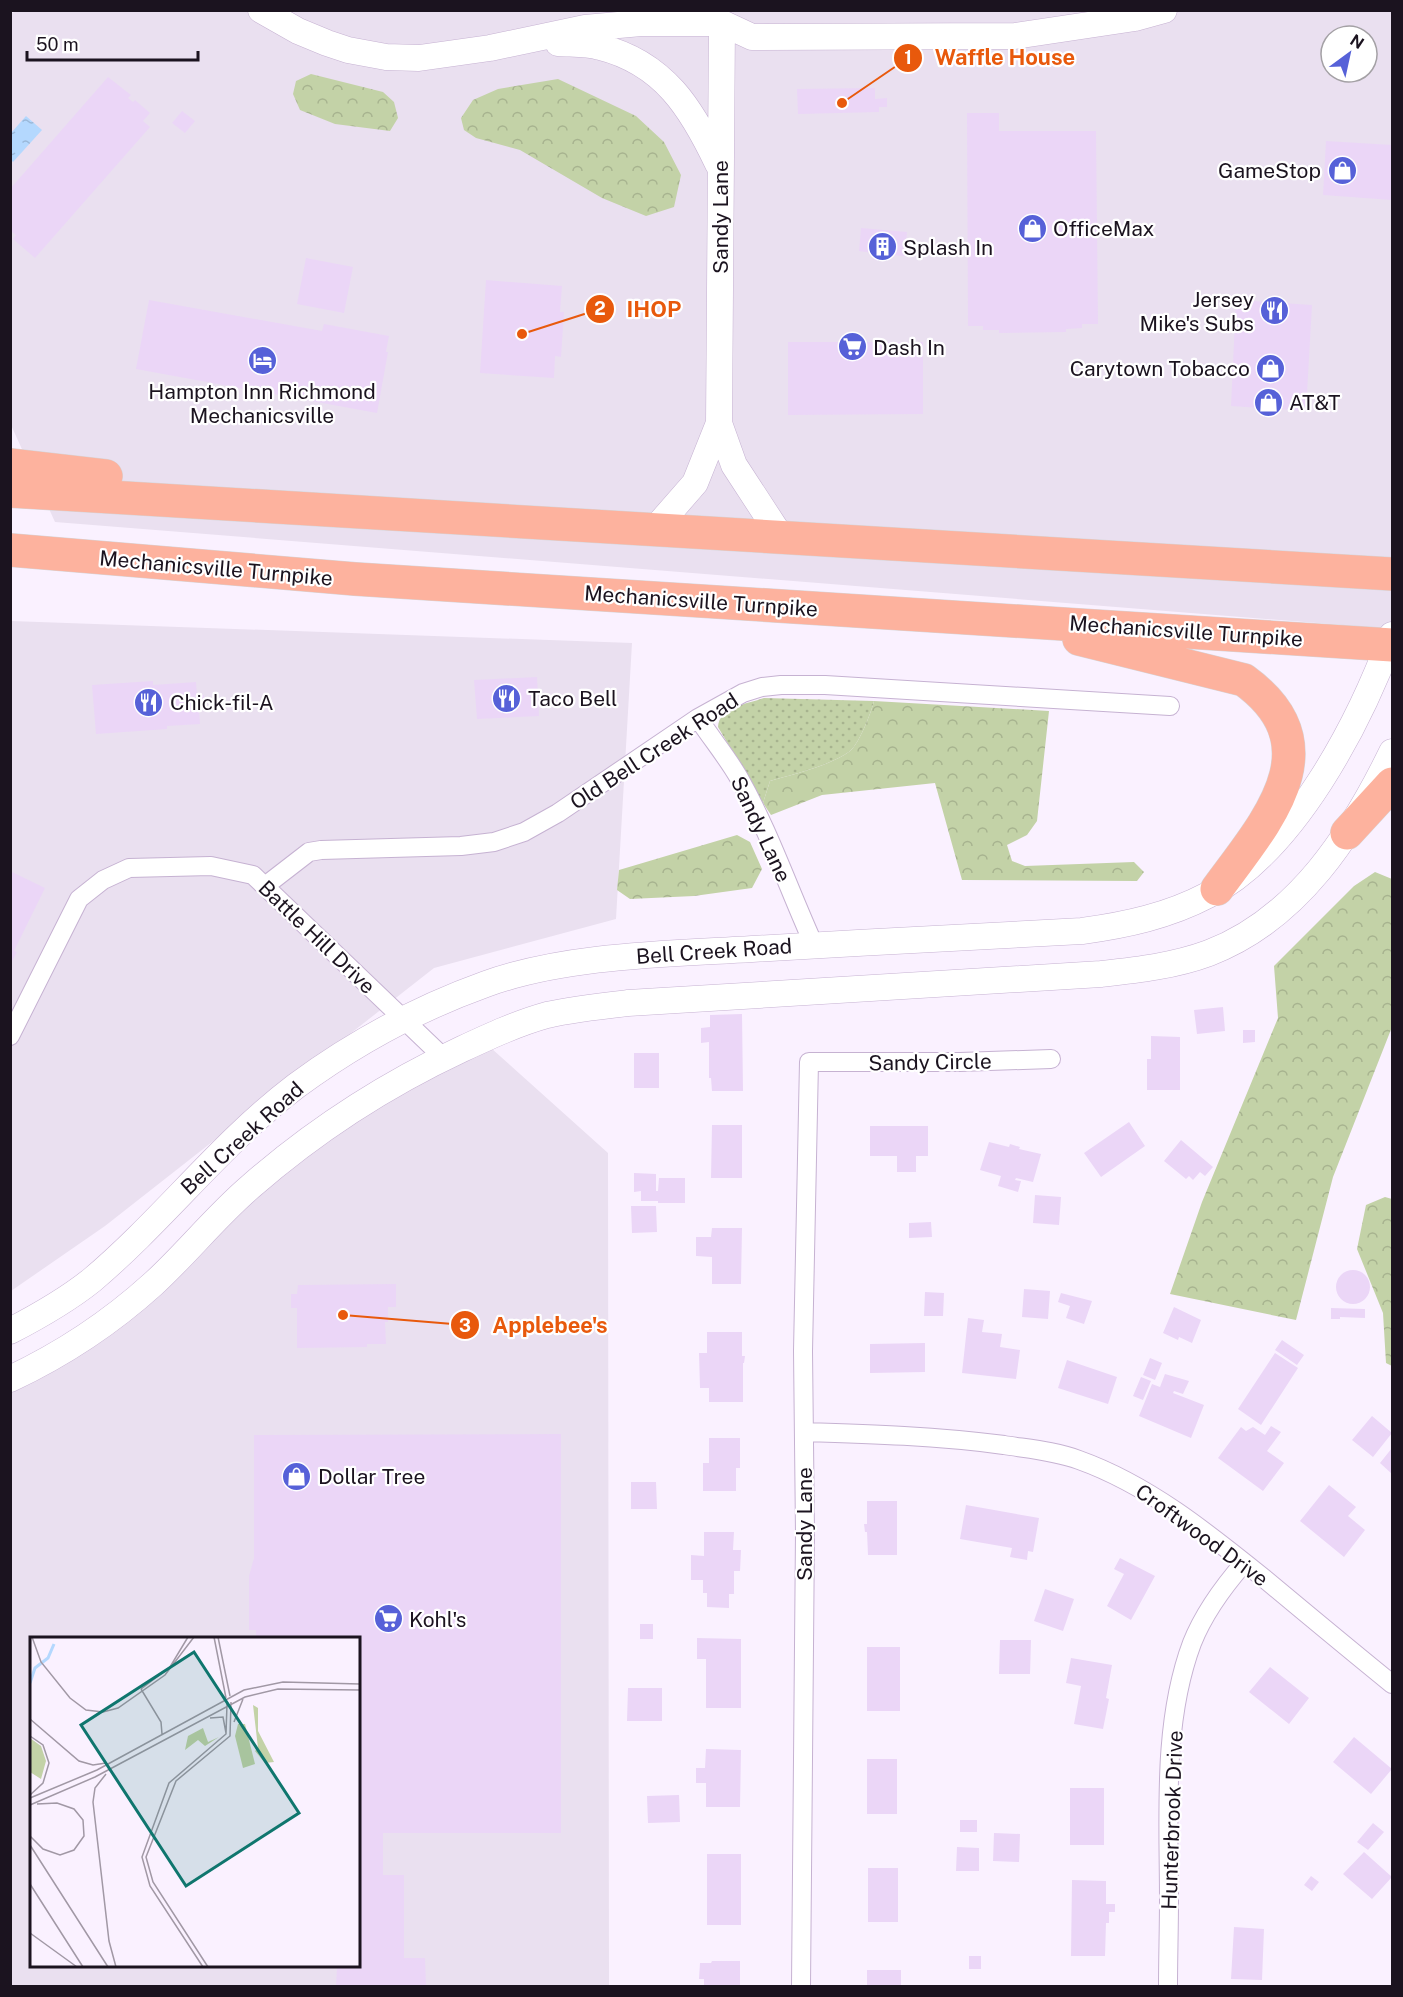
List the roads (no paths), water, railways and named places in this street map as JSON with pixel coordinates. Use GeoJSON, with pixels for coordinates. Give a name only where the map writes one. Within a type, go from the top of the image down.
{"type":"FeatureCollection","features":[{"type":"Feature","properties":{"kind":"highway"},"geometry":{"type":"LineString","coordinates":[[10,465],[513,521]]}},
{"type":"Feature","properties":{"kind":"highway"},"geometry":{"type":"LineString","coordinates":[[10,491],[1392,574]]}},
{"type":"Feature","properties":{"kind":"highway","name":"Mechanicsville Turnpike"},"geometry":{"type":"LineString","coordinates":[[10,550],[355,579],[993,619],[1391,641]]}},
{"type":"Feature","properties":{"kind":"highway"},"geometry":{"type":"LineString","coordinates":[[10,567],[70,571],[355,579]]}},
{"type":"Feature","properties":{"kind":"highway"},"geometry":{"type":"LineString","coordinates":[[993,619],[1223,674],[1244,680],[1262,694],[1275,711],[1285,731],[1288,754],[1287,778],[1268,819],[1217,889]]}},
{"type":"Feature","properties":{"kind":"highway"},"geometry":{"type":"LineString","coordinates":[[1347,833],[1392,784]]}},
{"type":"Feature","properties":{"kind":"main road"},"geometry":{"type":"LineString","coordinates":[[261,10],[298,31],[348,50],[386,57],[419,58],[490,48],[585,28],[728,15],[752,37],[1015,36],[1135,18],[1164,10]]}},
{"type":"Feature","properties":{"kind":"main road","name":"Sandy Lane"},"geometry":{"type":"LineString","coordinates":[[654,530],[695,483],[719,423],[721,171],[728,15]]}},
{"type":"Feature","properties":{"kind":"main road"},"geometry":{"type":"LineString","coordinates":[[528,40],[598,46],[622,54],[645,66],[664,81],[694,116],[721,171]]}},
{"type":"Feature","properties":{"kind":"main road","name":"Sandy Lane"},"geometry":{"type":"LineString","coordinates":[[719,423],[734,465],[781,537]]}},
{"type":"Feature","properties":{"kind":"main road","name":"Bell Creek Road"},"geometry":{"type":"LineString","coordinates":[[10,1330],[38,1316],[89,1282],[116,1259],[217,1156],[297,1086],[352,1049],[404,1020],[487,983],[549,968],[630,957],[1082,931],[1114,927],[1173,911],[1217,889],[1241,872],[1271,845],[1302,807],[1355,720],[1391,641]]}},
{"type":"Feature","properties":{"kind":"main road","name":"Bell Creek Road"},"geometry":{"type":"LineString","coordinates":[[10,1379],[81,1341],[116,1317],[155,1282],[248,1188],[343,1114],[444,1058],[513,1027],[546,1016],[581,1009],[628,1003],[1101,974],[1174,963],[1208,953],[1238,940],[1272,918],[1302,890],[1326,863],[1347,833],[1392,752]]}},
{"type":"Feature","properties":{"kind":"street","name":"Old Bell Creek Road"},"geometry":{"type":"LineString","coordinates":[[265,886],[309,852],[461,846],[494,842],[524,832],[558,813],[698,718],[743,693],[762,687],[781,685],[903,689],[1170,706]]}},
{"type":"Feature","properties":{"kind":"street","name":"Sandy Lane"},"geometry":{"type":"LineString","coordinates":[[698,718],[738,777],[760,820],[814,945]]}},
{"type":"Feature","properties":{"kind":"street","name":"Battle Hill Drive"},"geometry":{"type":"LineString","coordinates":[[10,1036],[79,899],[103,880],[129,868],[211,866],[253,875],[444,1058]]}},
{"type":"Feature","properties":{"kind":"street","name":"Sandy Circle"},"geometry":{"type":"LineString","coordinates":[[809,1062],[960,1062],[1051,1059]]}},
{"type":"Feature","properties":{"kind":"street","name":"Sandy Lane"},"geometry":{"type":"LineString","coordinates":[[801,1986],[805,1533],[803,1352],[809,1062]]}},
{"type":"Feature","properties":{"kind":"street","name":"Croftwood Drive"},"geometry":{"type":"LineString","coordinates":[[804,1432],[895,1434],[968,1440],[1047,1451],[1117,1475],[1202,1530],[1392,1684]]}},
{"type":"Feature","properties":{"kind":"street","name":"Hunterbrook Drive"},"geometry":{"type":"LineString","coordinates":[[1168,1986],[1168,1810],[1172,1740],[1182,1675],[1193,1642],[1209,1609],[1244,1563]]}},
{"type":"Feature","properties":{"kind":"water"},"geometry":{"type":"Polygon","coordinates":[[[26,116],[42,130],[13,162],[11,160],[11,133],[26,116]]]}},
{"type":"Feature","properties":{"kind":"place","name":"Waffle House"},"geometry":{"type":"Point","coordinates":[842,103]}},
{"type":"Feature","properties":{"kind":"place","name":"GameStop"},"geometry":{"type":"Point","coordinates":[1342,170]}},
{"type":"Feature","properties":{"kind":"place","name":"OfficeMax"},"geometry":{"type":"Point","coordinates":[1032,228]}},
{"type":"Feature","properties":{"kind":"place","name":"Splash In"},"geometry":{"type":"Point","coordinates":[882,247]}},
{"type":"Feature","properties":{"kind":"place","name":"Jersey Mike's Subs"},"geometry":{"type":"Point","coordinates":[1275,311]}},
{"type":"Feature","properties":{"kind":"place","name":"IHOP"},"geometry":{"type":"Point","coordinates":[522,334]}},
{"type":"Feature","properties":{"kind":"place","name":"Dash In"},"geometry":{"type":"Point","coordinates":[852,347]}},
{"type":"Feature","properties":{"kind":"place","name":"Hampton Inn Richmond Mechanicsville"},"geometry":{"type":"Point","coordinates":[262,360]}},
{"type":"Feature","properties":{"kind":"place","name":"Carytown Tobacco"},"geometry":{"type":"Point","coordinates":[1271,368]}},
{"type":"Feature","properties":{"kind":"place","name":"AT&T"},"geometry":{"type":"Point","coordinates":[1268,402]}},
{"type":"Feature","properties":{"kind":"place","name":"Taco Bell"},"geometry":{"type":"Point","coordinates":[507,698]}},
{"type":"Feature","properties":{"kind":"place","name":"Chick-fil-A"},"geometry":{"type":"Point","coordinates":[149,702]}},
{"type":"Feature","properties":{"kind":"place","name":"Applebee's"},"geometry":{"type":"Point","coordinates":[343,1315]}},
{"type":"Feature","properties":{"kind":"place","name":"Dollar Tree"},"geometry":{"type":"Point","coordinates":[297,1476]}},
{"type":"Feature","properties":{"kind":"place","name":"Kohl's"},"geometry":{"type":"Point","coordinates":[388,1619]}}]}
